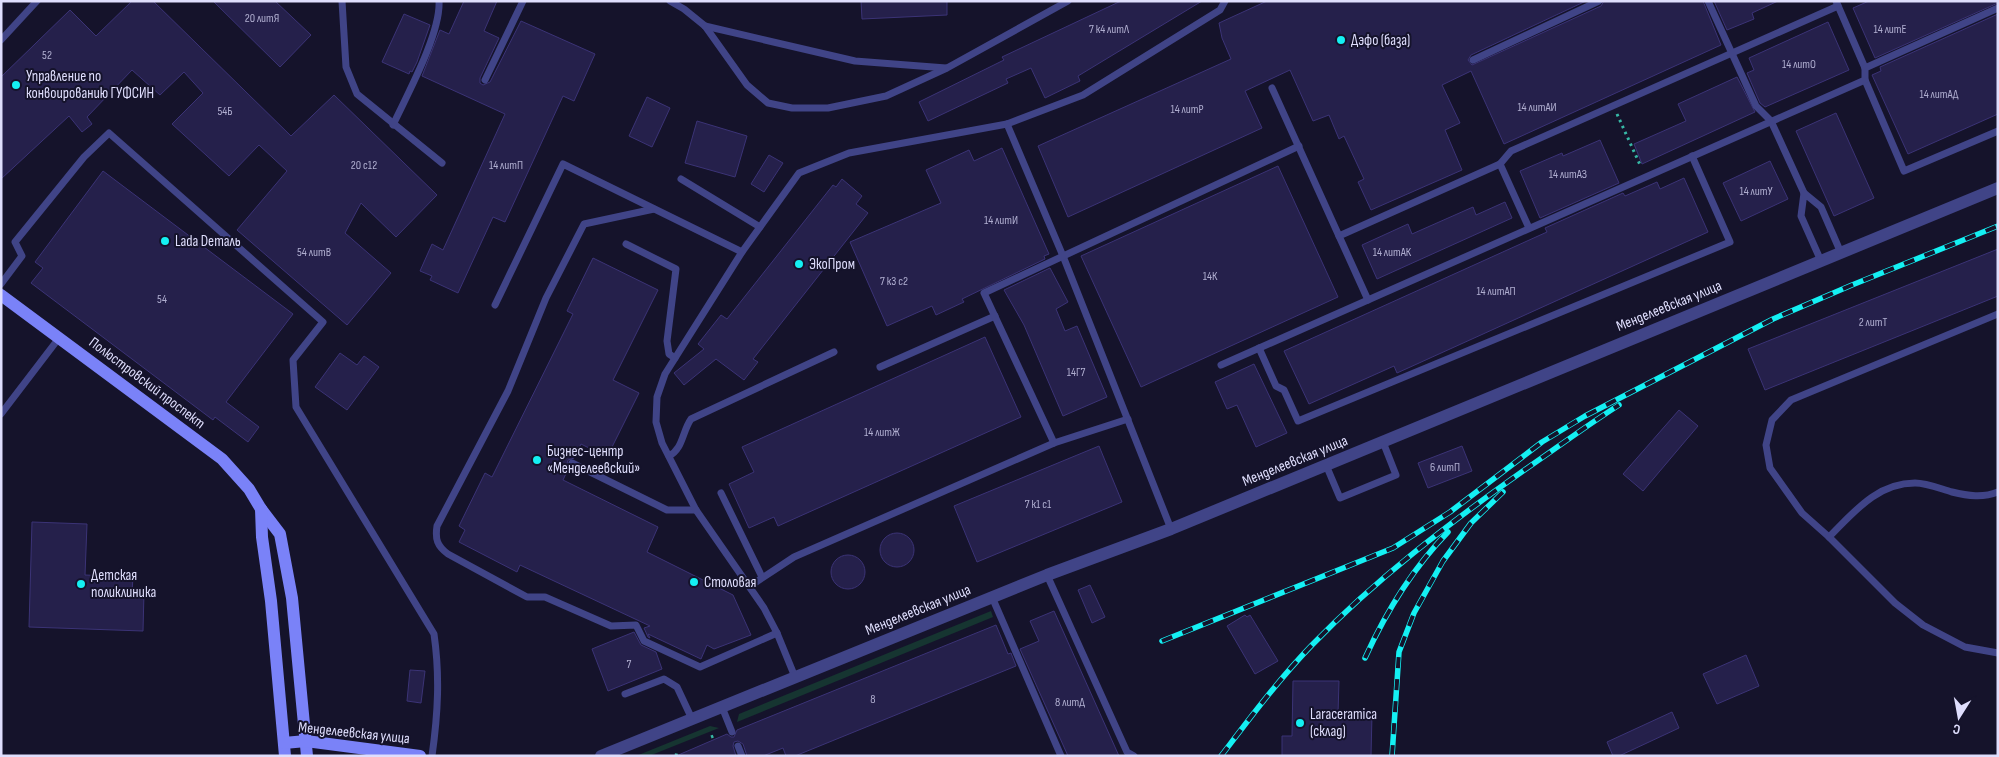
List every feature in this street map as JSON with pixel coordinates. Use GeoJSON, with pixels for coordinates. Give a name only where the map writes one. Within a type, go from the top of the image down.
{"type":"FeatureCollection","features":[{"type":"Feature","properties":{"kind":"main road","name":"Полюстровский проспект"},"geometry":{"type":"LineString","coordinates":[[1,295],[222,460],[249,489],[280,534],[292,598],[307,756]]}},
{"type":"Feature","properties":{"kind":"main road","name":"Полюстровский проспект"},"geometry":{"type":"LineString","coordinates":[[261,509],[262,538],[271,601],[284,749]]}},
{"type":"Feature","properties":{"kind":"main road","name":"Менделеевская улица"},"geometry":{"type":"LineString","coordinates":[[284,749],[306,741],[420,756]]}},
{"type":"Feature","properties":{"kind":"street","name":"Менделеевская улица"},"geometry":{"type":"LineString","coordinates":[[601,756],[1047,575],[1171,530],[1998,188]]}},
{"type":"Feature","properties":{"kind":"lane"},"geometry":{"type":"LineString","coordinates":[[1,40],[37,1]]}},
{"type":"Feature","properties":{"kind":"lane"},"geometry":{"type":"LineString","coordinates":[[342,1],[346,67],[357,94],[442,164]]}},
{"type":"Feature","properties":{"kind":"lane"},"geometry":{"type":"LineString","coordinates":[[393,125],[431,41],[437,22],[439,1]]}},
{"type":"Feature","properties":{"kind":"lane"},"geometry":{"type":"LineString","coordinates":[[485,80],[523,1]]}},
{"type":"Feature","properties":{"kind":"lane"},"geometry":{"type":"LineString","coordinates":[[670,1],[684,9],[705,26],[747,85],[768,103],[792,108],[828,108],[886,96],[947,68],[1068,1]]}},
{"type":"Feature","properties":{"kind":"lane"},"geometry":{"type":"LineString","coordinates":[[795,677],[777,633],[764,608],[696,510],[668,456],[656,422],[657,397],[665,374],[742,252],[799,173],[849,153],[1007,124],[1083,95],[1220,10],[1225,1]]}},
{"type":"Feature","properties":{"kind":"lane"},"geometry":{"type":"LineString","coordinates":[[1473,60],[1600,1]]}},
{"type":"Feature","properties":{"kind":"lane"},"geometry":{"type":"LineString","coordinates":[[1708,1],[1756,106],[1771,121],[1804,193],[1821,207],[1841,253]]}},
{"type":"Feature","properties":{"kind":"lane"},"geometry":{"type":"LineString","coordinates":[[1340,236],[1500,164],[1511,151],[1732,53],[1837,3],[1865,68],[1866,80],[1904,171],[1998,131]]}},
{"type":"Feature","properties":{"kind":"lane"},"geometry":{"type":"LineString","coordinates":[[1865,68],[1998,8]]}},
{"type":"Feature","properties":{"kind":"lane"},"geometry":{"type":"LineString","coordinates":[[705,26],[855,61],[947,68]]}},
{"type":"Feature","properties":{"kind":"lane"},"geometry":{"type":"LineString","coordinates":[[1221,365],[1866,80]]}},
{"type":"Feature","properties":{"kind":"lane"},"geometry":{"type":"LineString","coordinates":[[1272,88],[1368,300]]}},
{"type":"Feature","properties":{"kind":"lane"},"geometry":{"type":"LineString","coordinates":[[1007,124],[1063,256],[1171,530]]}},
{"type":"Feature","properties":{"kind":"lane"},"geometry":{"type":"LineString","coordinates":[[1,284],[22,256],[15,242],[84,157],[109,133],[323,322],[293,360],[296,407],[434,634],[438,664],[438,705],[432,756]]}},
{"type":"Feature","properties":{"kind":"lane"},"geometry":{"type":"LineString","coordinates":[[1054,443],[984,293],[1299,146]]}},
{"type":"Feature","properties":{"kind":"lane"},"geometry":{"type":"LineString","coordinates":[[1259,348],[1276,386],[1284,390],[1298,421],[1730,242],[1692,156]]}},
{"type":"Feature","properties":{"kind":"lane"},"geometry":{"type":"LineString","coordinates":[[495,304],[563,164],[742,252]]}},
{"type":"Feature","properties":{"kind":"lane"},"geometry":{"type":"LineString","coordinates":[[1500,164],[1529,228]]}},
{"type":"Feature","properties":{"kind":"lane"},"geometry":{"type":"LineString","coordinates":[[682,179],[760,227]]}},
{"type":"Feature","properties":{"kind":"lane"},"geometry":{"type":"LineString","coordinates":[[1804,193],[1801,216],[1821,261]]}},
{"type":"Feature","properties":{"kind":"lane"},"geometry":{"type":"LineString","coordinates":[[654,209],[584,224],[546,298],[508,391],[437,526],[436,538],[439,547],[448,554],[527,597],[545,596],[612,626],[636,625],[644,642],[700,667],[777,633]]}},
{"type":"Feature","properties":{"kind":"lane"},"geometry":{"type":"LineString","coordinates":[[626,244],[676,269],[667,341],[669,354],[675,358]]}},
{"type":"Feature","properties":{"kind":"lane"},"geometry":{"type":"LineString","coordinates":[[1998,314],[1791,400],[1772,420],[1766,444],[1770,468],[1802,513],[1829,537],[1895,603],[1923,625],[1965,648],[1998,653]]}},
{"type":"Feature","properties":{"kind":"lane"},"geometry":{"type":"LineString","coordinates":[[880,367],[995,316]]}},
{"type":"Feature","properties":{"kind":"lane"},"geometry":{"type":"LineString","coordinates":[[1,414],[59,338]]}},
{"type":"Feature","properties":{"kind":"lane"},"geometry":{"type":"LineString","coordinates":[[668,456],[676,452],[680,446],[685,428],[692,419],[834,352]]}},
{"type":"Feature","properties":{"kind":"lane"},"geometry":{"type":"LineString","coordinates":[[750,586],[794,556],[1054,443],[1128,419]]}},
{"type":"Feature","properties":{"kind":"lane"},"geometry":{"type":"LineString","coordinates":[[1326,465],[1340,498],[1396,475],[1383,442]]}},
{"type":"Feature","properties":{"kind":"lane"},"geometry":{"type":"LineString","coordinates":[[572,462],[667,510],[696,510]]}},
{"type":"Feature","properties":{"kind":"lane"},"geometry":{"type":"LineString","coordinates":[[1829,537],[1867,499],[1890,486],[1916,483],[1969,496],[1989,496],[1998,492]]}},
{"type":"Feature","properties":{"kind":"lane"},"geometry":{"type":"LineString","coordinates":[[721,493],[762,577]]}},
{"type":"Feature","properties":{"kind":"lane"},"geometry":{"type":"LineString","coordinates":[[1047,575],[1127,752],[1134,756]]}},
{"type":"Feature","properties":{"kind":"lane"},"geometry":{"type":"LineString","coordinates":[[992,597],[1061,756]]}},
{"type":"Feature","properties":{"kind":"lane"},"geometry":{"type":"LineString","coordinates":[[625,694],[664,679],[678,688],[692,719]]}},
{"type":"Feature","properties":{"kind":"lane"},"geometry":{"type":"LineString","coordinates":[[722,707],[732,732]]}},
{"type":"Feature","properties":{"kind":"lane"},"geometry":{"type":"LineString","coordinates":[[738,746],[742,756]]}},
{"type":"Feature","properties":{"kind":"path"},"geometry":{"type":"LineString","coordinates":[[1613,106],[1645,177]]}},
{"type":"Feature","properties":{"kind":"path"},"geometry":{"type":"LineString","coordinates":[[711,737],[716,735]]}},
{"type":"Feature","properties":{"kind":"path"},"geometry":{"type":"LineString","coordinates":[[676,756],[677,750]]}},
{"type":"Feature","properties":{"kind":"green space"},"geometry":{"type":"Polygon","coordinates":[[[991,611],[993,617],[737,722],[739,714],[991,611]]]}},
{"type":"Feature","properties":{"kind":"green space"},"geometry":{"type":"Polygon","coordinates":[[[710,726],[719,728],[649,756],[636,756],[710,726]]]}},
{"type":"Feature","properties":{"kind":"building"},"geometry":{"type":"Polygon","coordinates":[[[132,1],[153,1],[291,136],[334,95],[437,195],[396,237],[361,203],[345,233],[391,273],[347,325],[237,230],[287,171],[259,145],[229,176],[172,124],[203,93],[184,72],[160,95],[132,70],[87,117],[92,124],[82,132],[69,116],[1,179],[1,77],[70,10],[96,36],[132,1]]]}},
{"type":"Feature","properties":{"kind":"building"},"geometry":{"type":"Polygon","coordinates":[[[213,1],[275,1],[311,35],[280,67],[213,1]]]}},
{"type":"Feature","properties":{"kind":"building"},"geometry":{"type":"Polygon","coordinates":[[[464,1],[497,1],[484,31],[499,38],[480,78],[480,83],[483,85],[490,82],[521,21],[595,54],[574,101],[563,96],[505,222],[493,217],[458,293],[430,280],[432,276],[420,271],[432,244],[443,250],[505,114],[422,76],[440,30],[449,34],[464,1]]]}},
{"type":"Feature","properties":{"kind":"building"},"geometry":{"type":"Polygon","coordinates":[[[861,1],[947,1],[947,15],[862,19],[861,1]]]}},
{"type":"Feature","properties":{"kind":"building"},"geometry":{"type":"Polygon","coordinates":[[[1121,1],[1202,1],[1078,76],[1080,81],[1045,98],[1031,68],[1006,79],[1008,83],[928,121],[919,102],[1004,60],[1002,57],[1121,1]]]}},
{"type":"Feature","properties":{"kind":"building"},"geometry":{"type":"Polygon","coordinates":[[[1267,1],[1586,1],[1471,55],[1468,60],[1472,65],[1601,6],[1604,1],[1703,1],[1721,45],[1504,144],[1471,71],[1442,85],[1460,123],[1445,130],[1462,170],[1371,210],[1358,182],[1364,179],[1344,136],[1339,139],[1329,115],[1313,121],[1290,70],[1245,91],[1262,128],[1068,217],[1038,146],[1231,59],[1222,38],[1219,23],[1267,1]]]}},
{"type":"Feature","properties":{"kind":"building"},"geometry":{"type":"Polygon","coordinates":[[[1714,1],[1778,1],[1752,13],[1754,19],[1727,30],[1714,1]]]}},
{"type":"Feature","properties":{"kind":"building"},"geometry":{"type":"Polygon","coordinates":[[[1869,1],[1998,1],[1998,3],[1875,58],[1853,8],[1869,1]]]}},
{"type":"Feature","properties":{"kind":"building"},"geometry":{"type":"Polygon","coordinates":[[[404,14],[430,25],[417,62],[409,74],[382,62],[404,14]]]}},
{"type":"Feature","properties":{"kind":"building"},"geometry":{"type":"Polygon","coordinates":[[[1998,14],[1998,114],[1908,154],[1872,75],[1881,71],[1880,67],[1998,14]]]}},
{"type":"Feature","properties":{"kind":"building"},"geometry":{"type":"Polygon","coordinates":[[[1828,22],[1849,70],[1765,107],[1760,103],[1747,73],[1754,70],[1749,58],[1828,22]]]}},
{"type":"Feature","properties":{"kind":"building"},"geometry":{"type":"Polygon","coordinates":[[[1737,77],[1755,112],[1642,164],[1634,144],[1686,121],[1678,104],[1737,77]]]}},
{"type":"Feature","properties":{"kind":"building"},"geometry":{"type":"Polygon","coordinates":[[[647,97],[670,108],[652,147],[629,136],[647,97]]]}},
{"type":"Feature","properties":{"kind":"building"},"geometry":{"type":"Polygon","coordinates":[[[1836,113],[1874,198],[1834,216],[1796,131],[1836,113]]]}},
{"type":"Feature","properties":{"kind":"building"},"geometry":{"type":"Polygon","coordinates":[[[697,121],[747,136],[735,177],[685,163],[697,121]]]}},
{"type":"Feature","properties":{"kind":"building"},"geometry":{"type":"Polygon","coordinates":[[[1600,140],[1619,183],[1540,218],[1520,171],[1562,153],[1563,156],[1600,140]]]}},
{"type":"Feature","properties":{"kind":"building"},"geometry":{"type":"Polygon","coordinates":[[[1002,148],[1049,254],[1044,256],[1045,259],[962,299],[964,302],[936,315],[932,306],[887,326],[850,242],[941,203],[926,170],[969,150],[974,161],[1002,148]]]}},
{"type":"Feature","properties":{"kind":"building"},"geometry":{"type":"Polygon","coordinates":[[[769,155],[783,163],[764,192],[751,184],[769,155]]]}},
{"type":"Feature","properties":{"kind":"building"},"geometry":{"type":"Polygon","coordinates":[[[1770,161],[1788,199],[1741,221],[1723,183],[1770,161]]]}},
{"type":"Feature","properties":{"kind":"building"},"geometry":{"type":"Polygon","coordinates":[[[1278,166],[1338,297],[1141,387],[1081,256],[1278,166]]]}},
{"type":"Feature","properties":{"kind":"building"},"geometry":{"type":"Polygon","coordinates":[[[103,171],[293,314],[226,402],[259,427],[248,442],[215,417],[213,420],[31,283],[43,268],[35,262],[103,171]]]}},
{"type":"Feature","properties":{"kind":"building"},"geometry":{"type":"Polygon","coordinates":[[[1684,178],[1708,232],[1397,373],[1394,366],[1309,404],[1284,351],[1547,232],[1545,228],[1623,193],[1625,196],[1657,182],[1660,189],[1684,178]]]}},
{"type":"Feature","properties":{"kind":"building","name":"ЭкоПром"},"geometry":{"type":"Polygon","coordinates":[[[842,179],[862,196],[856,204],[868,213],[753,359],[758,362],[744,380],[716,359],[684,385],[674,373],[704,349],[698,344],[721,315],[727,319],[833,185],[836,187],[842,179]]]}},
{"type":"Feature","properties":{"kind":"building"},"geometry":{"type":"Polygon","coordinates":[[[1505,202],[1512,218],[1377,279],[1362,245],[1408,224],[1412,234],[1473,207],[1476,215],[1505,202]]]}},
{"type":"Feature","properties":{"kind":"building"},"geometry":{"type":"Polygon","coordinates":[[[1998,249],[1998,296],[1765,390],[1748,349],[1998,249]]]}},
{"type":"Feature","properties":{"kind":"building","name":"Бизнес-центр «Менделеевский»"},"geometry":{"type":"Polygon","coordinates":[[[593,258],[658,290],[613,380],[639,393],[607,457],[581,444],[574,458],[568,460],[567,464],[569,467],[563,480],[658,527],[647,552],[733,595],[751,635],[714,649],[707,645],[701,659],[648,634],[650,638],[648,637],[644,628],[650,626],[520,565],[517,572],[459,542],[465,530],[459,526],[485,473],[492,477],[573,314],[567,311],[593,258]]]}},
{"type":"Feature","properties":{"kind":"building"},"geometry":{"type":"Polygon","coordinates":[[[1050,268],[1068,302],[1056,309],[1065,331],[1077,326],[1107,397],[1063,416],[1024,325],[1004,290],[1050,268]]]}},
{"type":"Feature","properties":{"kind":"building"},"geometry":{"type":"Polygon","coordinates":[[[985,337],[1021,417],[778,526],[774,517],[749,528],[729,484],[754,472],[742,447],[985,337]]]}},
{"type":"Feature","properties":{"kind":"building"},"geometry":{"type":"Polygon","coordinates":[[[340,353],[357,365],[364,356],[379,367],[347,410],[315,387],[340,353]]]}},
{"type":"Feature","properties":{"kind":"building"},"geometry":{"type":"Polygon","coordinates":[[[1254,364],[1287,433],[1256,447],[1237,405],[1227,409],[1215,382],[1254,364]]]}},
{"type":"Feature","properties":{"kind":"building"},"geometry":{"type":"Polygon","coordinates":[[[1679,410],[1698,426],[1643,491],[1623,474],[1679,410]]]}},
{"type":"Feature","properties":{"kind":"building"},"geometry":{"type":"Polygon","coordinates":[[[1099,446],[1122,502],[977,562],[954,506],[1099,446]]]}},
{"type":"Feature","properties":{"kind":"building"},"geometry":{"type":"Polygon","coordinates":[[[1462,446],[1472,471],[1428,488],[1418,463],[1462,446]]]}},
{"type":"Feature","properties":{"kind":"building","name":"Детская поликлиника"},"geometry":{"type":"Polygon","coordinates":[[[32,522],[87,524],[85,575],[133,577],[132,592],[144,592],[143,631],[29,627],[32,522]]]}},
{"type":"Feature","properties":{"kind":"building"},"geometry":{"type":"Polygon","coordinates":[[[897,533],[904,534],[909,538],[913,543],[913,557],[909,562],[904,566],[897,567],[890,566],[885,562],[881,557],[880,550],[881,543],[885,538],[890,534],[897,533]]]}},
{"type":"Feature","properties":{"kind":"building"},"geometry":{"type":"Polygon","coordinates":[[[848,555],[855,556],[860,560],[864,565],[864,579],[860,584],[855,588],[848,589],[841,588],[836,584],[832,579],[831,572],[832,565],[836,560],[841,556],[848,555]]]}},
{"type":"Feature","properties":{"kind":"building"},"geometry":{"type":"Polygon","coordinates":[[[1090,585],[1105,617],[1092,623],[1078,590],[1090,585]]]}},
{"type":"Feature","properties":{"kind":"building"},"geometry":{"type":"Polygon","coordinates":[[[1054,611],[1119,756],[1068,756],[1020,649],[1039,641],[1030,621],[1054,611]]]}},
{"type":"Feature","properties":{"kind":"building"},"geometry":{"type":"Polygon","coordinates":[[[1245,615],[1247,617],[1250,615],[1278,661],[1255,674],[1227,626],[1245,615]]]}},
{"type":"Feature","properties":{"kind":"building"},"geometry":{"type":"Polygon","coordinates":[[[996,625],[1008,654],[1011,653],[1016,666],[795,756],[786,756],[783,748],[763,756],[747,756],[743,744],[738,741],[734,742],[733,746],[736,756],[676,756],[727,734],[734,737],[737,730],[996,625]]]}},
{"type":"Feature","properties":{"kind":"building"},"geometry":{"type":"Polygon","coordinates":[[[634,632],[641,645],[656,652],[662,669],[608,691],[592,649],[634,632]]]}},
{"type":"Feature","properties":{"kind":"building"},"geometry":{"type":"Polygon","coordinates":[[[1746,655],[1759,686],[1717,704],[1703,674],[1746,655]]]}},
{"type":"Feature","properties":{"kind":"building"},"geometry":{"type":"Polygon","coordinates":[[[410,670],[425,671],[421,703],[407,701],[410,670]]]}},
{"type":"Feature","properties":{"kind":"building"},"geometry":{"type":"Polygon","coordinates":[[[1293,681],[1339,681],[1338,714],[1372,714],[1371,756],[1282,756],[1282,736],[1292,736],[1293,681]]]}},
{"type":"Feature","properties":{"kind":"building"},"geometry":{"type":"Polygon","coordinates":[[[1672,712],[1679,728],[1619,756],[1613,756],[1607,742],[1672,712]]]}},
{"type":"Feature","properties":{"kind":"railway"},"geometry":{"type":"LineString","coordinates":[[1162,641],[1393,548],[1450,512],[1542,442],[1585,416],[1773,319],[1998,226]]}},
{"type":"Feature","properties":{"kind":"railway"},"geometry":{"type":"LineString","coordinates":[[1221,756],[1288,671],[1361,597],[1467,511],[1619,405]]}},
{"type":"Feature","properties":{"kind":"railway"},"geometry":{"type":"LineString","coordinates":[[1392,756],[1399,652],[1414,613],[1443,561],[1471,523],[1503,492]]}},
{"type":"Feature","properties":{"kind":"railway"},"geometry":{"type":"LineString","coordinates":[[1365,658],[1401,591],[1423,560],[1448,532]]}},
{"type":"Feature","properties":{"kind":"place","name":"Дэфо (база)"},"geometry":{"type":"Point","coordinates":[1341,40]}},
{"type":"Feature","properties":{"kind":"place","name":"Управление по конвоированию ГУФСИН"},"geometry":{"type":"Point","coordinates":[16,85]}},
{"type":"Feature","properties":{"kind":"place","name":"Lada Dеталь"},"geometry":{"type":"Point","coordinates":[165,241]}},
{"type":"Feature","properties":{"kind":"place","name":"ЭкоПром"},"geometry":{"type":"Point","coordinates":[799,264]}},
{"type":"Feature","properties":{"kind":"place","name":"Бизнес-центр «Менделеевский»"},"geometry":{"type":"Point","coordinates":[537,460]}},
{"type":"Feature","properties":{"kind":"place","name":"Столовая"},"geometry":{"type":"Point","coordinates":[694,582]}},
{"type":"Feature","properties":{"kind":"place","name":"Детская поликлиника"},"geometry":{"type":"Point","coordinates":[81,584]}},
{"type":"Feature","properties":{"kind":"place","name":"Laraceramica (склад)"},"geometry":{"type":"Point","coordinates":[1300,723]}}]}
